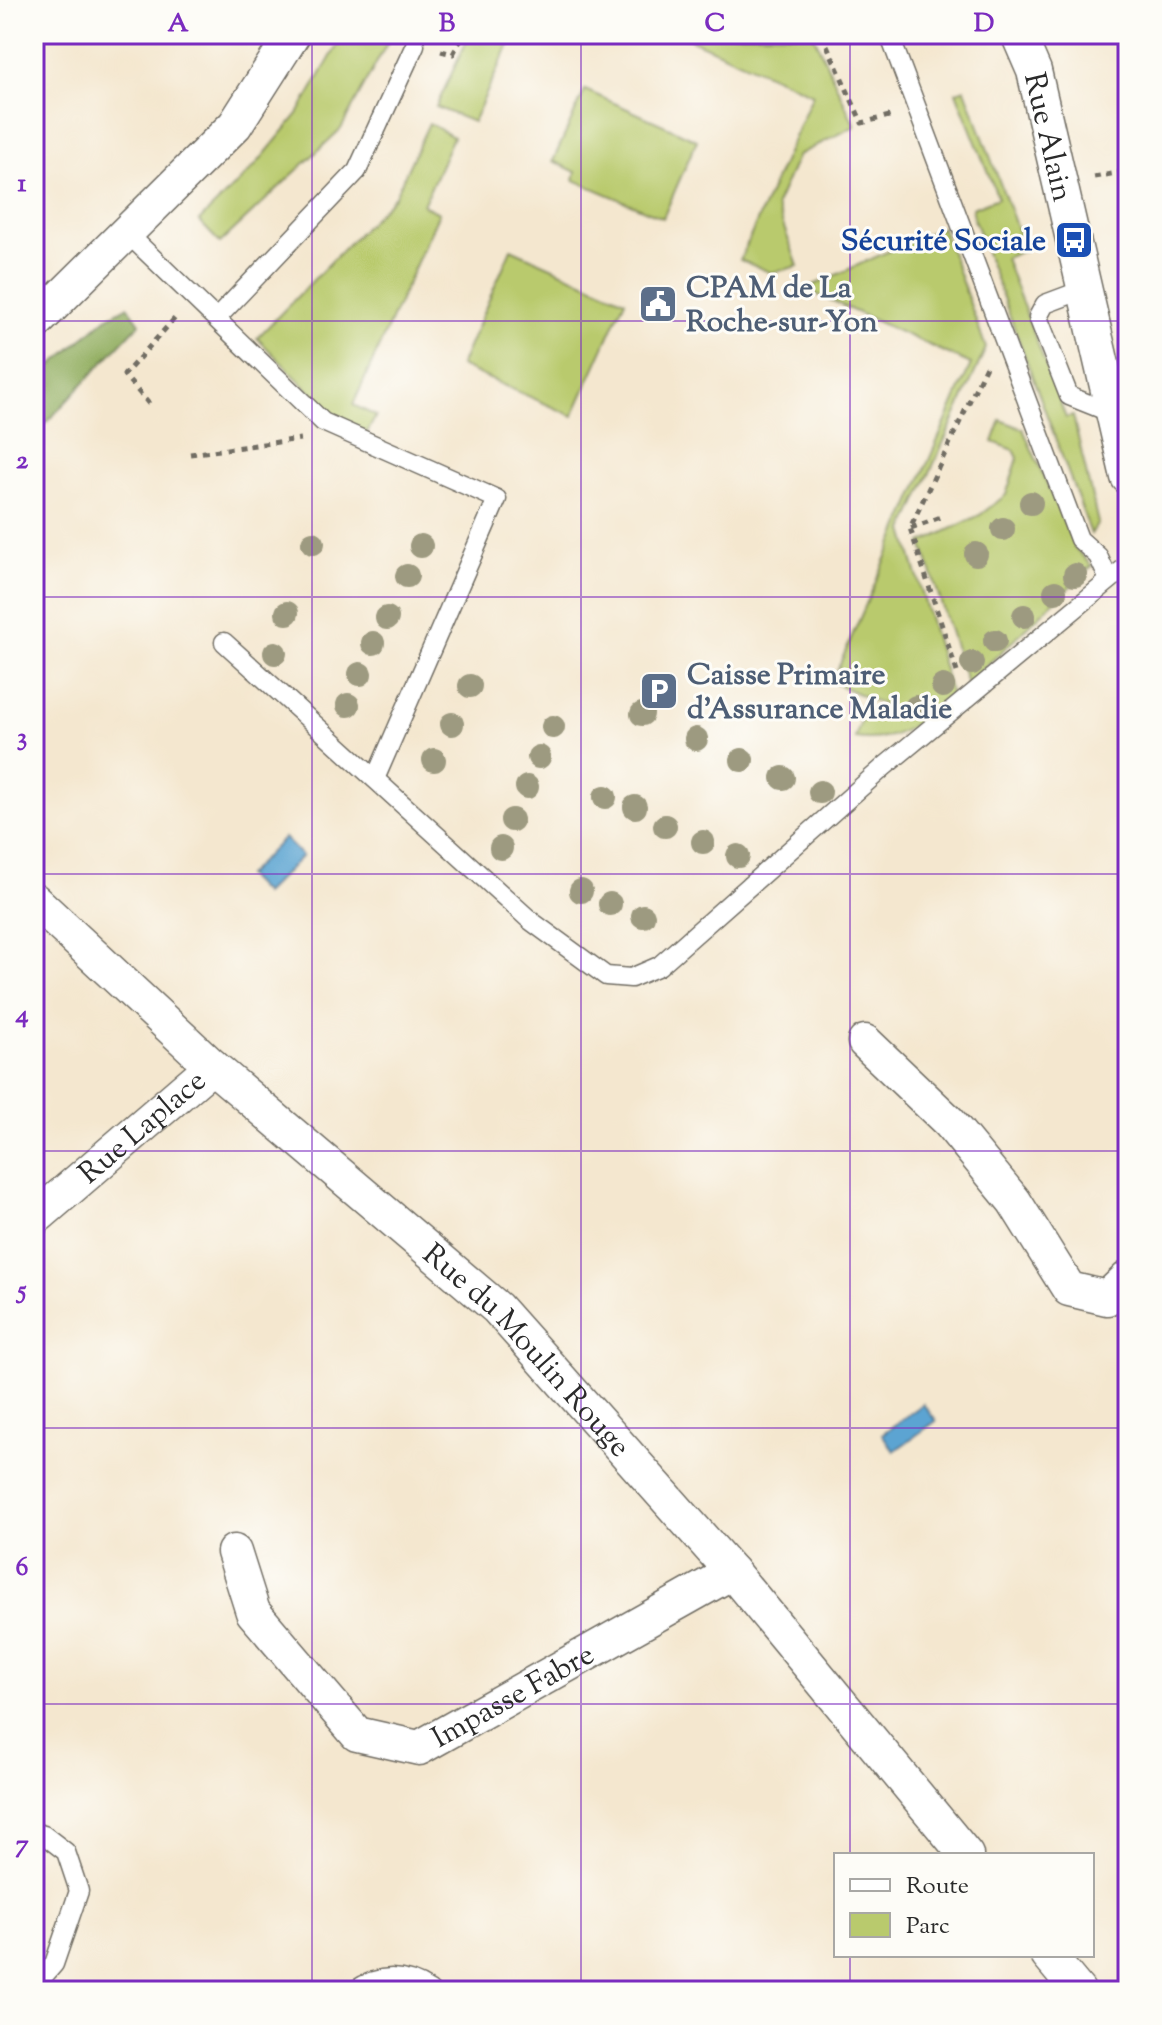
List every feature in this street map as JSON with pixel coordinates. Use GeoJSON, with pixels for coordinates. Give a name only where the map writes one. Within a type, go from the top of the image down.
{"type":"FeatureCollection","features":[{"type":"Feature","properties":{"kind":"street"},"geometry":{"type":"LineString","coordinates":[[34,324],[235,125],[293,34]]}},
{"type":"Feature","properties":{"kind":"street","name":"Rue Alain"},"geometry":{"type":"LineString","coordinates":[[1018,34],[1034,71],[1128,477]]}},
{"type":"Feature","properties":{"kind":"street","name":"Rue du Moulin Rouge"},"geometry":{"type":"LineString","coordinates":[[34,900],[212,1066],[497,1308],[732,1572],[964,1853]]}},
{"type":"Feature","properties":{"kind":"street"},"geometry":{"type":"LineString","coordinates":[[865,1042],[949,1122],[977,1155],[1014,1201],[1069,1289],[1107,1298],[1128,1278]]}},
{"type":"Feature","properties":{"kind":"street","name":"Rue Laplace"},"geometry":{"type":"LineString","coordinates":[[34,1219],[212,1066]]}},
{"type":"Feature","properties":{"kind":"street","name":"Impasse Fabre"},"geometry":{"type":"LineString","coordinates":[[234,1552],[253,1612],[357,1734],[419,1748],[732,1572]]}},
{"type":"Feature","properties":{"kind":"street"},"geometry":{"type":"LineString","coordinates":[[1050,1957],[1078,1991]]}},
{"type":"Feature","properties":{"kind":"lane"},"geometry":{"type":"LineString","coordinates":[[889,34],[1079,539],[1098,556],[1109,580]]}},
{"type":"Feature","properties":{"kind":"lane"},"geometry":{"type":"LineString","coordinates":[[217,318],[357,171],[415,45]]}},
{"type":"Feature","properties":{"kind":"lane"},"geometry":{"type":"LineString","coordinates":[[127,233],[323,422],[497,499],[375,779]]}},
{"type":"Feature","properties":{"kind":"lane"},"geometry":{"type":"LineString","coordinates":[[1085,289],[1045,304],[1038,317],[1069,396],[1114,414]]}},
{"type":"Feature","properties":{"kind":"lane"},"geometry":{"type":"LineString","coordinates":[[224,642],[531,921],[606,976],[631,978],[659,966],[885,766],[1109,580],[1128,569]]}},
{"type":"Feature","properties":{"kind":"lane"},"geometry":{"type":"LineString","coordinates":[[34,1832],[44,1835],[66,1852],[79,1891],[54,1964],[34,1987]]}},
{"type":"Feature","properties":{"kind":"lane"},"geometry":{"type":"LineString","coordinates":[[354,1991],[372,1978],[411,1978],[430,1991]]}},
{"type":"Feature","properties":{"kind":"path"},"geometry":{"type":"LineString","coordinates":[[822,34],[862,123],[917,108]]}},
{"type":"Feature","properties":{"kind":"path"},"geometry":{"type":"LineString","coordinates":[[149,404],[124,375],[194,296]]}},
{"type":"Feature","properties":{"kind":"path"},"geometry":{"type":"LineString","coordinates":[[966,699],[910,528],[992,352]]}},
{"type":"Feature","properties":{"kind":"path"},"geometry":{"type":"LineString","coordinates":[[190,454],[316,437]]}},
{"type":"Feature","properties":{"kind":"path"},"geometry":{"type":"LineString","coordinates":[[910,528],[941,517]]}},
{"type":"Feature","properties":{"kind":"green space"},"geometry":{"type":"Polygon","coordinates":[[[344,34],[392,34],[341,129],[220,243],[199,221],[254,167],[298,114],[344,34]]]}},
{"type":"Feature","properties":{"kind":"green space"},"geometry":{"type":"Polygon","coordinates":[[[470,34],[514,34],[473,122],[436,107],[470,34]]]}},
{"type":"Feature","properties":{"kind":"green space"},"geometry":{"type":"Polygon","coordinates":[[[678,34],[813,34],[855,126],[798,155],[776,205],[798,266],[772,273],[740,260],[813,94],[678,34]]]}},
{"type":"Feature","properties":{"kind":"green space"},"geometry":{"type":"Polygon","coordinates":[[[965,89],[1025,250],[1005,258],[1066,418],[1073,416],[1098,523],[1091,534],[974,220],[972,208],[998,198],[956,92],[965,89]]]}},
{"type":"Feature","properties":{"kind":"green space"},"geometry":{"type":"Polygon","coordinates":[[[585,90],[697,140],[663,218],[574,180],[576,172],[553,161],[585,90]]]}},
{"type":"Feature","properties":{"kind":"green space"},"geometry":{"type":"Polygon","coordinates":[[[429,123],[453,137],[423,205],[439,213],[353,405],[376,416],[367,433],[332,414],[257,338],[395,196],[429,123]]]}},
{"type":"Feature","properties":{"kind":"green space"},"geometry":{"type":"Polygon","coordinates":[[[942,227],[986,348],[904,530],[951,694],[908,729],[885,738],[855,738],[864,713],[880,720],[886,706],[832,682],[971,364],[805,289],[942,227]]]}},
{"type":"Feature","properties":{"kind":"green space"},"geometry":{"type":"Polygon","coordinates":[[[511,249],[625,300],[573,416],[460,366],[511,249]]]}},
{"type":"Feature","properties":{"kind":"green space"},"geometry":{"type":"Polygon","coordinates":[[[128,306],[140,323],[34,436],[34,381],[106,318],[128,306]]]}},
{"type":"Feature","properties":{"kind":"green space"},"geometry":{"type":"Polygon","coordinates":[[[1001,420],[1023,429],[1075,548],[1092,566],[967,684],[922,543],[980,515],[1006,495],[1018,458],[1014,450],[993,442],[1001,420]]]}},
{"type":"Feature","properties":{"kind":"water"},"geometry":{"type":"Polygon","coordinates":[[[284,838],[302,856],[264,894],[246,876],[284,838]]]}},
{"type":"Feature","properties":{"kind":"water"},"geometry":{"type":"Polygon","coordinates":[[[923,1404],[936,1421],[894,1451],[882,1434],[923,1404]]]}},
{"type":"Feature","properties":{"kind":"place","name":"Sécurité Sociale"},"geometry":{"type":"Point","coordinates":[1074,240]}},
{"type":"Feature","properties":{"kind":"place","name":"CPAM de La Roche-sur-Yon"},"geometry":{"type":"Point","coordinates":[658,304]}},
{"type":"Feature","properties":{"kind":"place","name":"Caisse Primaire d'Assurance Maladie"},"geometry":{"type":"Point","coordinates":[659,691]}}]}
